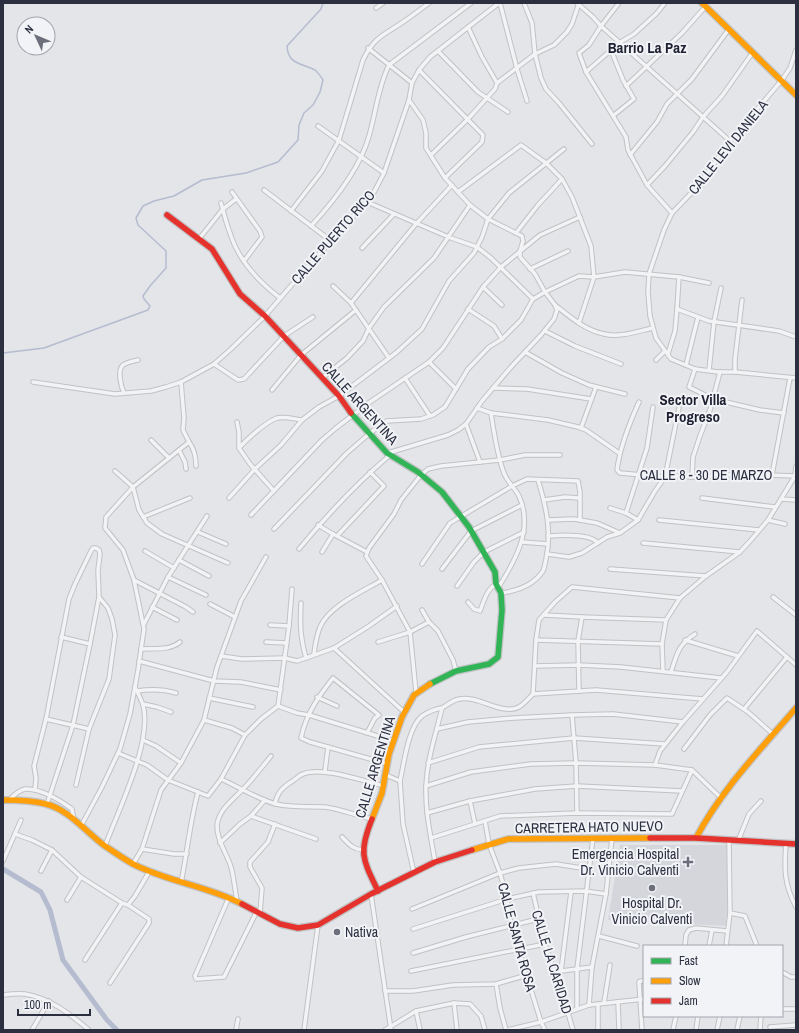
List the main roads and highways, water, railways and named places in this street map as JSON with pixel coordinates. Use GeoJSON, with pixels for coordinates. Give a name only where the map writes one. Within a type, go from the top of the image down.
{"type":"FeatureCollection","features":[{"type":"Feature","properties":{"kind":"main road"},"geometry":{"type":"LineString","coordinates":[[704,5],[796,95]]}},
{"type":"Feature","properties":{"kind":"main road","name":"CALLE ARGENTINA"},"geometry":{"type":"LineString","coordinates":[[167,215],[212,249],[240,294],[265,316],[284,336],[339,396],[354,416],[388,454],[421,475],[442,492],[472,531],[495,572],[502,610],[498,656],[488,665],[456,671],[416,692],[404,712],[391,748],[384,786],[366,836],[363,850],[366,867],[378,891]]}},
{"type":"Feature","properties":{"kind":"main road"},"geometry":{"type":"LineString","coordinates":[[696,838],[704,822],[721,798],[796,708]]}},
{"type":"Feature","properties":{"kind":"main road","name":"CARRETERA HATO NUEVO"},"geometry":{"type":"LineString","coordinates":[[6,800],[24,800],[47,804],[66,814],[104,846],[133,864],[149,872],[181,883],[229,897],[280,924],[291,927],[310,927],[318,925],[371,894],[435,862],[508,839],[696,838],[796,844]]}},
{"type":"Feature","properties":{"kind":"waterway"},"geometry":{"type":"LineString","coordinates":[[3,353],[44,348],[148,310],[150,306],[143,296],[166,268],[166,251],[138,225],[136,218],[143,206],[154,201],[174,196],[202,180],[246,173],[278,162],[298,140],[299,125],[304,113],[313,105],[320,92],[323,80],[315,70],[293,60],[290,57],[287,46],[321,9],[323,3]]}},
{"type":"Feature","properties":{"kind":"waterway"},"geometry":{"type":"LineString","coordinates":[[3,869],[41,892],[50,910],[63,960],[107,1020],[117,1030]]}},
{"type":"Feature","properties":{"kind":"place","name":"Emergencia Hospital Dr. Vinicio Calventi"},"geometry":{"type":"Point","coordinates":[688,862]}},
{"type":"Feature","properties":{"kind":"place","name":"Hospital Dr. Vinicio Calventi"},"geometry":{"type":"Point","coordinates":[652,888]}},
{"type":"Feature","properties":{"kind":"place","name":"Nativa"},"geometry":{"type":"Point","coordinates":[337,932]}},
{"type":"Feature","properties":{"kind":"district","name":"Barrio La Paz"},"geometry":{"type":"Point","coordinates":[647,47]}},
{"type":"Feature","properties":{"kind":"district","name":"Sector Villa Progreso"},"geometry":{"type":"Point","coordinates":[693,408]}}]}
